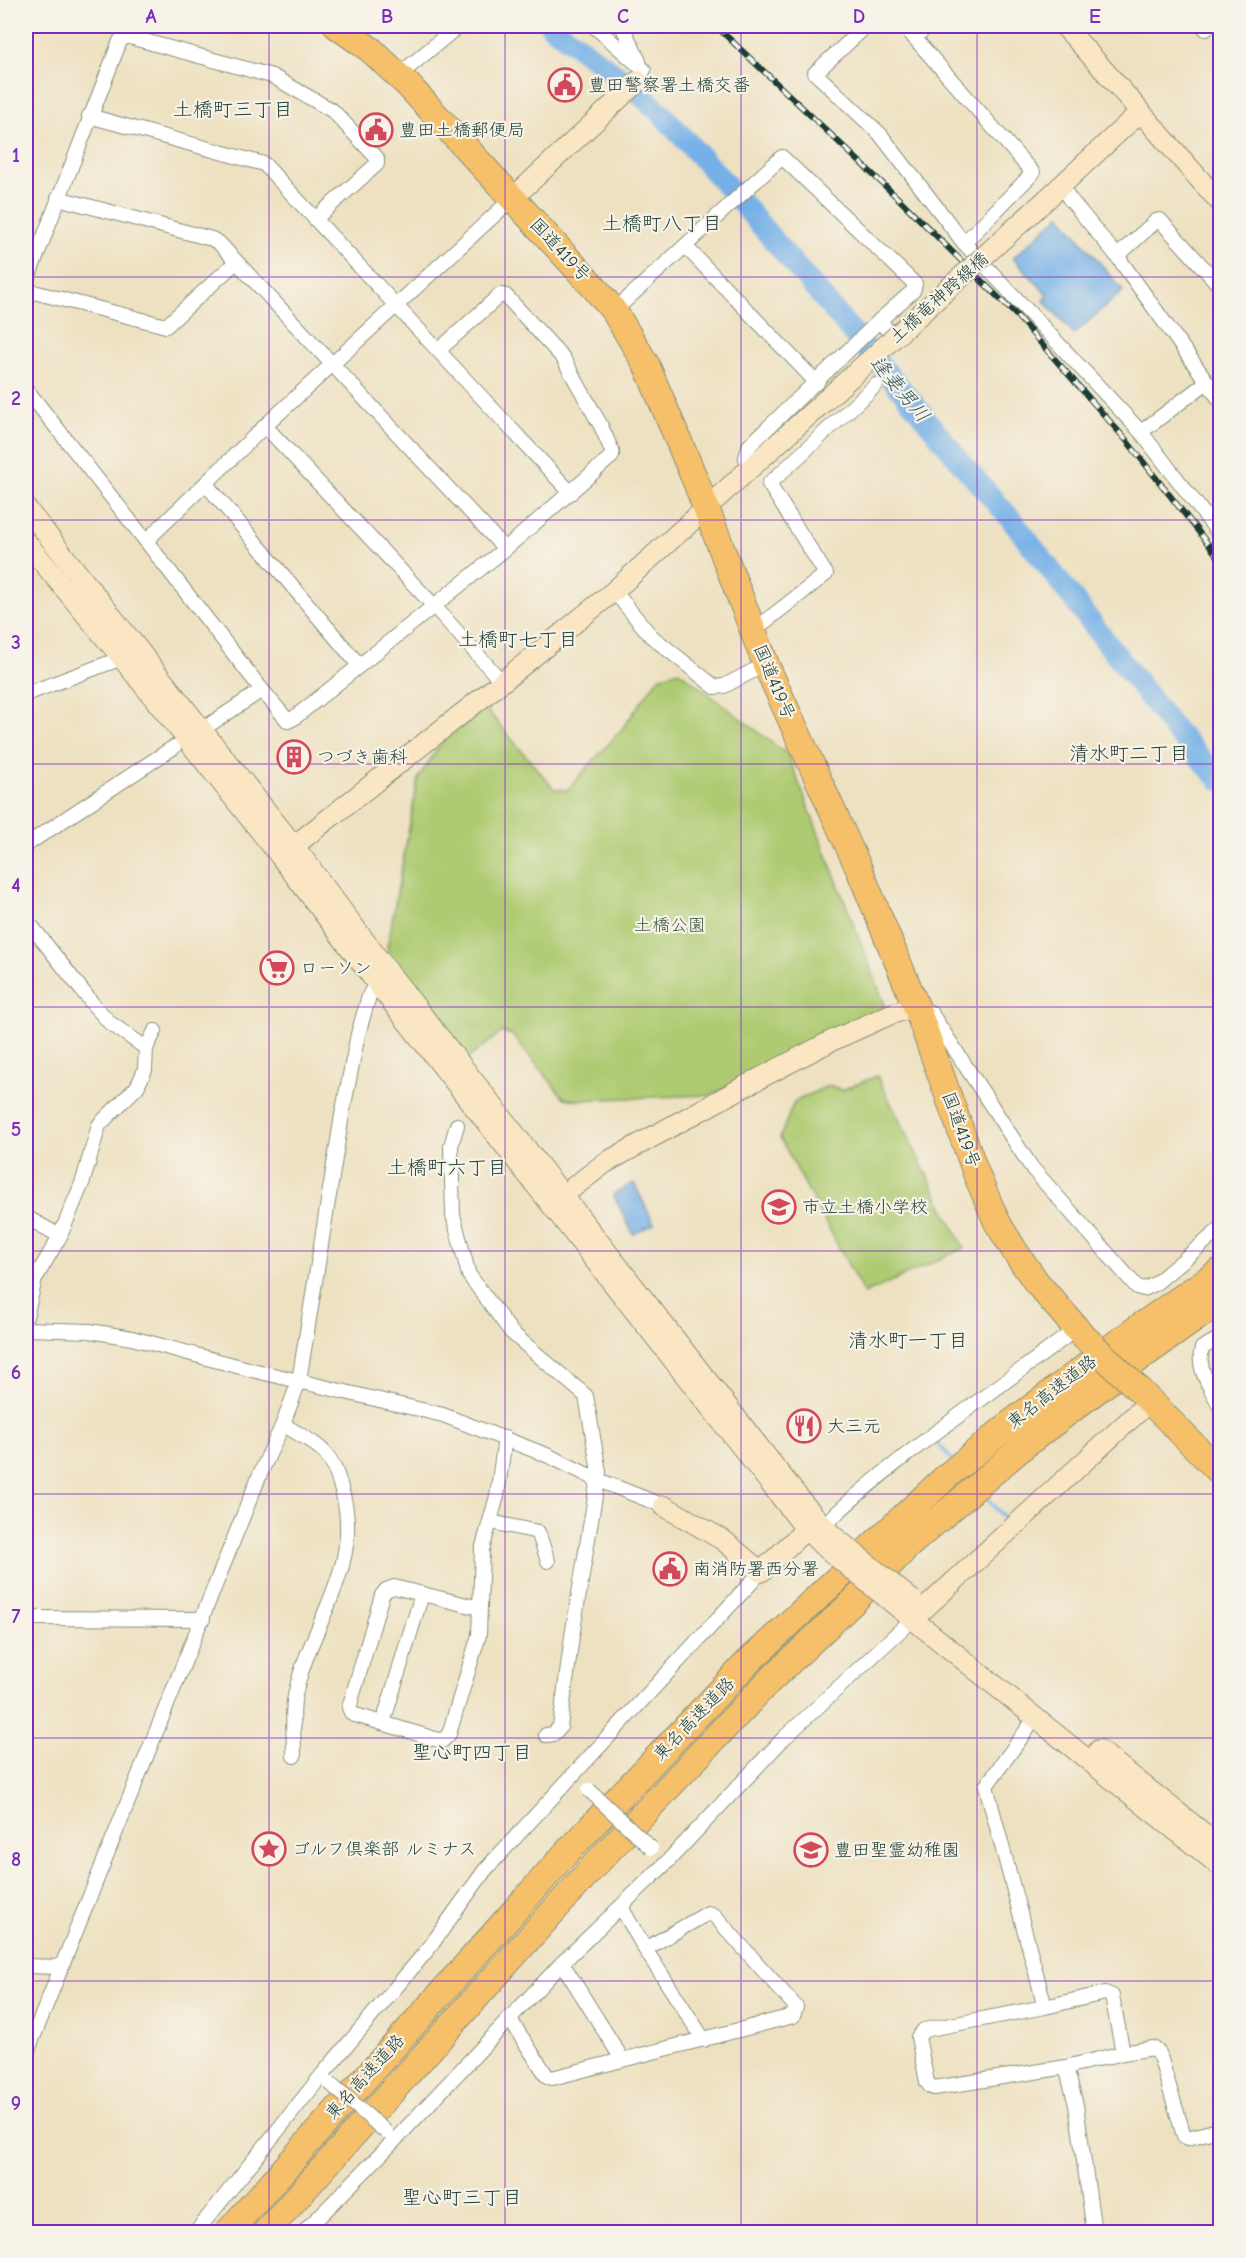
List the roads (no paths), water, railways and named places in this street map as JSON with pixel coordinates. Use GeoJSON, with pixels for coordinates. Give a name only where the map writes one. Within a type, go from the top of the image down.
{"type":"FeatureCollection","features":[{"type":"Feature","properties":{"kind":"highway","name":"国道419号"},"geometry":{"type":"LineString","coordinates":[[338,26],[371,50],[398,76],[513,198],[614,311],[646,364],[696,482],[766,663],[859,869],[916,1006],[977,1176],[997,1222],[1037,1284],[1080,1332],[1221,1472]]}},
{"type":"Feature","properties":{"kind":"highway","name":"東名高速道路"},"geometry":{"type":"LineString","coordinates":[[228,2232],[568,1851],[747,1663],[893,1526],[974,1454],[1060,1384],[1221,1271]]}},
{"type":"Feature","properties":{"kind":"highway","name":"東名高速道路"},"geometry":{"type":"LineString","coordinates":[[266,2232],[592,1868],[767,1683],[909,1545],[1026,1444],[1140,1357],[1221,1301]]}},
{"type":"Feature","properties":{"kind":"street"},"geometry":{"type":"LineString","coordinates":[[398,76],[458,26]]}},
{"type":"Feature","properties":{"kind":"street"},"geometry":{"type":"LineString","coordinates":[[594,26],[641,76]]}},
{"type":"Feature","properties":{"kind":"street"},"geometry":{"type":"LineString","coordinates":[[622,26],[641,76]]}},
{"type":"Feature","properties":{"kind":"street"},"geometry":{"type":"LineString","coordinates":[[866,26],[815,73],[880,134],[964,243],[1141,432],[1221,535]]}},
{"type":"Feature","properties":{"kind":"street"},"geometry":{"type":"LineString","coordinates":[[904,26],[1033,172],[964,243]]}},
{"type":"Feature","properties":{"kind":"street"},"geometry":{"type":"LineString","coordinates":[[915,37],[928,26]]}},
{"type":"Feature","properties":{"kind":"street"},"geometry":{"type":"LineString","coordinates":[[1064,26],[1140,112],[1216,191]]}},
{"type":"Feature","properties":{"kind":"street"},"geometry":{"type":"LineString","coordinates":[[26,283],[120,41],[126,36],[272,76],[333,111],[377,158],[377,164],[315,219]]}},
{"type":"Feature","properties":{"kind":"street"},"geometry":{"type":"LineString","coordinates":[[146,541],[265,426],[615,104],[641,76]]}},
{"type":"Feature","properties":{"kind":"street","name":"土橋竜神跨線橋"},"geometry":{"type":"LineString","coordinates":[[287,851],[614,591],[750,470],[1140,112]]}},
{"type":"Feature","properties":{"kind":"street"},"geometry":{"type":"LineString","coordinates":[[90,116],[264,164],[571,493]]}},
{"type":"Feature","properties":{"kind":"street"},"geometry":{"type":"LineString","coordinates":[[614,311],[782,157],[915,284],[913,291],[749,446],[746,458],[750,470]]}},
{"type":"Feature","properties":{"kind":"street"},"geometry":{"type":"LineString","coordinates":[[1055,192],[1069,198],[1117,256],[1221,400]]}},
{"type":"Feature","properties":{"kind":"street"},"geometry":{"type":"LineString","coordinates":[[58,198],[212,239],[505,549]]}},
{"type":"Feature","properties":{"kind":"street"},"geometry":{"type":"LineString","coordinates":[[1117,256],[1156,221],[1160,220],[1221,286]]}},
{"type":"Feature","properties":{"kind":"street"},"geometry":{"type":"LineString","coordinates":[[685,246],[817,383]]}},
{"type":"Feature","properties":{"kind":"street"},"geometry":{"type":"LineString","coordinates":[[26,290],[166,326],[236,262]]}},
{"type":"Feature","properties":{"kind":"street"},"geometry":{"type":"LineString","coordinates":[[26,389],[288,721],[505,549],[612,456],[612,451],[589,402],[562,358],[507,296],[500,295],[439,350]]}},
{"type":"Feature","properties":{"kind":"street"},"geometry":{"type":"LineString","coordinates":[[878,323],[890,334]]}},
{"type":"Feature","properties":{"kind":"street"},"geometry":{"type":"LineString","coordinates":[[1141,432],[1207,382]]}},
{"type":"Feature","properties":{"kind":"street"},"geometry":{"type":"LineString","coordinates":[[753,631],[826,574],[769,484],[876,386]]}},
{"type":"Feature","properties":{"kind":"street"},"geometry":{"type":"LineString","coordinates":[[265,426],[502,682]]}},
{"type":"Feature","properties":{"kind":"street"},"geometry":{"type":"LineString","coordinates":[[206,484],[359,665]]}},
{"type":"Feature","properties":{"kind":"street"},"geometry":{"type":"LineString","coordinates":[[26,508],[287,851],[376,982],[821,1535],[1221,1866]]}},
{"type":"Feature","properties":{"kind":"street"},"geometry":{"type":"LineString","coordinates":[[27,546],[373,952],[802,1502],[821,1535]]}},
{"type":"Feature","properties":{"kind":"street"},"geometry":{"type":"LineString","coordinates":[[614,591],[651,636],[715,687],[724,686],[766,663]]}},
{"type":"Feature","properties":{"kind":"street"},"geometry":{"type":"LineString","coordinates":[[26,694],[122,658]]}},
{"type":"Feature","properties":{"kind":"street"},"geometry":{"type":"LineString","coordinates":[[212,723],[262,690]]}},
{"type":"Feature","properties":{"kind":"street"},"geometry":{"type":"LineString","coordinates":[[26,845],[174,747]]}},
{"type":"Feature","properties":{"kind":"street"},"geometry":{"type":"LineString","coordinates":[[26,922],[110,1023],[146,1048]]}},
{"type":"Feature","properties":{"kind":"street"},"geometry":{"type":"LineString","coordinates":[[26,2055],[260,1474],[284,1424],[299,1381],[344,1104],[358,1034],[369,996],[376,982]]}},
{"type":"Feature","properties":{"kind":"street"},"geometry":{"type":"LineString","coordinates":[[563,1195],[605,1162],[747,1085],[829,1042],[891,1014],[916,1006],[931,1013],[1032,1168],[1137,1287],[1144,1289],[1155,1284],[1221,1229]]}},
{"type":"Feature","properties":{"kind":"street"},"geometry":{"type":"LineString","coordinates":[[26,1317],[35,1279],[60,1236],[84,1181],[99,1125],[137,1087],[145,1070],[146,1048],[155,1031]]}},
{"type":"Feature","properties":{"kind":"street"},"geometry":{"type":"LineString","coordinates":[[457,1125],[451,1146],[453,1215],[469,1275],[513,1333],[586,1396],[599,1472],[572,1636],[560,1727],[553,1734],[546,1736]]}},
{"type":"Feature","properties":{"kind":"street"},"geometry":{"type":"LineString","coordinates":[[26,1217],[60,1236]]}},
{"type":"Feature","properties":{"kind":"street"},"geometry":{"type":"LineString","coordinates":[[26,1329],[90,1331],[132,1338],[443,1415],[549,1456],[598,1480],[664,1506],[723,1540],[761,1572]]}},
{"type":"Feature","properties":{"kind":"street"},"geometry":{"type":"LineString","coordinates":[[196,2232],[326,2079],[429,1948],[485,1870],[761,1572],[821,1535],[860,1491],[915,1447],[1080,1332]]}},
{"type":"Feature","properties":{"kind":"street"},"geometry":{"type":"LineString","coordinates":[[1221,1338],[1202,1348],[1199,1358],[1202,1369],[1221,1406]]}},
{"type":"Feature","properties":{"kind":"street"},"geometry":{"type":"LineString","coordinates":[[304,2232],[391,2136],[666,1863],[783,1738],[912,1609],[1143,1395]]}},
{"type":"Feature","properties":{"kind":"street"},"geometry":{"type":"LineString","coordinates":[[284,1424],[307,1438],[324,1453],[333,1466],[345,1504],[346,1543],[343,1566],[336,1590],[310,1647],[294,1702],[294,1756]]}},
{"type":"Feature","properties":{"kind":"street"},"geometry":{"type":"LineString","coordinates":[[479,1608],[394,1587],[386,1590],[379,1606],[349,1708],[352,1714],[442,1741],[449,1734],[479,1635],[482,1550],[497,1496],[505,1438]]}},
{"type":"Feature","properties":{"kind":"street"},"geometry":{"type":"LineString","coordinates":[[491,1522],[538,1532],[548,1561]]}},
{"type":"Feature","properties":{"kind":"street"},"geometry":{"type":"LineString","coordinates":[[383,1723],[422,1594]]}},
{"type":"Feature","properties":{"kind":"street"},"geometry":{"type":"LineString","coordinates":[[912,1609],[1221,1846]]}},
{"type":"Feature","properties":{"kind":"street"},"geometry":{"type":"LineString","coordinates":[[26,1618],[203,1619]]}},
{"type":"Feature","properties":{"kind":"street"},"geometry":{"type":"LineString","coordinates":[[1037,1716],[986,1786],[1046,2007]]}},
{"type":"Feature","properties":{"kind":"street"},"geometry":{"type":"LineString","coordinates":[[572,1774],[666,1863]]}},
{"type":"Feature","properties":{"kind":"street"},"geometry":{"type":"LineString","coordinates":[[621,1907],[645,1949],[704,2040]]}},
{"type":"Feature","properties":{"kind":"street"},"geometry":{"type":"LineString","coordinates":[[509,2018],[547,2076],[552,2078],[793,2016],[796,2011],[796,2007],[715,1916],[708,1912],[645,1949]]}},
{"type":"Feature","properties":{"kind":"street"},"geometry":{"type":"LineString","coordinates":[[562,1964],[622,2059]]}},
{"type":"Feature","properties":{"kind":"street"},"geometry":{"type":"LineString","coordinates":[[26,1966],[61,1967]]}},
{"type":"Feature","properties":{"kind":"street"},"geometry":{"type":"LineString","coordinates":[[1123,2053],[1112,1996],[1109,1994],[924,2030],[918,2037],[927,2082],[934,2088],[1066,2067],[1153,2048],[1159,2053],[1184,2136],[1188,2138],[1214,2131],[1221,2133]]}},
{"type":"Feature","properties":{"kind":"street"},"geometry":{"type":"LineString","coordinates":[[1066,2067],[1076,2105],[1094,2232]]}},
{"type":"Feature","properties":{"kind":"street"},"geometry":{"type":"LineString","coordinates":[[326,2079],[391,2136]]}},
{"type":"Feature","properties":{"kind":"water"},"geometry":{"type":"Polygon","coordinates":[[[1060,215],[1123,291],[1074,334],[1044,301],[1048,295],[1013,258],[1060,215]]]}},
{"type":"Feature","properties":{"kind":"water"},"geometry":{"type":"Polygon","coordinates":[[[634,1183],[654,1224],[633,1234],[613,1194],[634,1183]]]}},
{"type":"Feature","properties":{"kind":"waterway","name":"逢妻男川"},"geometry":{"type":"LineString","coordinates":[[551,26],[622,79],[660,112],[728,187],[1011,519],[1173,728],[1220,780]]}},
{"type":"Feature","properties":{"kind":"waterway"},"geometry":{"type":"LineString","coordinates":[[935,1440],[952,1460]]}},
{"type":"Feature","properties":{"kind":"waterway"},"geometry":{"type":"LineString","coordinates":[[983,1494],[1006,1520]]}},
{"type":"Feature","properties":{"kind":"railway"},"geometry":{"type":"LineString","coordinates":[[716,26],[901,201],[1016,315],[1127,441],[1220,559]]}},
{"type":"Feature","properties":{"kind":"place","name":"豊田警察署土橋交番"},"geometry":{"type":"Point","coordinates":[565,85]}},
{"type":"Feature","properties":{"kind":"place","name":"豊田土橋郵便局"},"geometry":{"type":"Point","coordinates":[376,130]}},
{"type":"Feature","properties":{"kind":"place","name":"つづき歯科"},"geometry":{"type":"Point","coordinates":[294,757]}},
{"type":"Feature","properties":{"kind":"place","name":"ローソン"},"geometry":{"type":"Point","coordinates":[277,968]}},
{"type":"Feature","properties":{"kind":"place","name":"市立土橋小学校"},"geometry":{"type":"Point","coordinates":[779,1207]}},
{"type":"Feature","properties":{"kind":"place","name":"大三元"},"geometry":{"type":"Point","coordinates":[804,1426]}},
{"type":"Feature","properties":{"kind":"place","name":"南消防署西分署"},"geometry":{"type":"Point","coordinates":[670,1569]}},
{"type":"Feature","properties":{"kind":"place","name":"ゴルフ倶楽部 ルミナス"},"geometry":{"type":"Point","coordinates":[269,1849]}},
{"type":"Feature","properties":{"kind":"place","name":"豊田聖霊幼稚園"},"geometry":{"type":"Point","coordinates":[811,1850]}},
{"type":"Feature","properties":{"kind":"district","name":"土橋町三丁目"},"geometry":{"type":"Point","coordinates":[233,109]}},
{"type":"Feature","properties":{"kind":"district","name":"土橋町八丁目"},"geometry":{"type":"Point","coordinates":[662,223]}},
{"type":"Feature","properties":{"kind":"district","name":"土橋町七丁目"},"geometry":{"type":"Point","coordinates":[518,639]}},
{"type":"Feature","properties":{"kind":"district","name":"清水町二丁目"},"geometry":{"type":"Point","coordinates":[1129,753]}},
{"type":"Feature","properties":{"kind":"district","name":"土橋町六丁目"},"geometry":{"type":"Point","coordinates":[447,1167]}},
{"type":"Feature","properties":{"kind":"district","name":"清水町一丁目"},"geometry":{"type":"Point","coordinates":[908,1340]}},
{"type":"Feature","properties":{"kind":"district","name":"聖心町四丁目"},"geometry":{"type":"Point","coordinates":[472,1752]}},
{"type":"Feature","properties":{"kind":"district","name":"聖心町三丁目"},"geometry":{"type":"Point","coordinates":[462,2197]}},
{"type":"Feature","properties":{"kind":"park label","name":"土橋公園"},"geometry":{"type":"Point","coordinates":[670,925]}}]}
